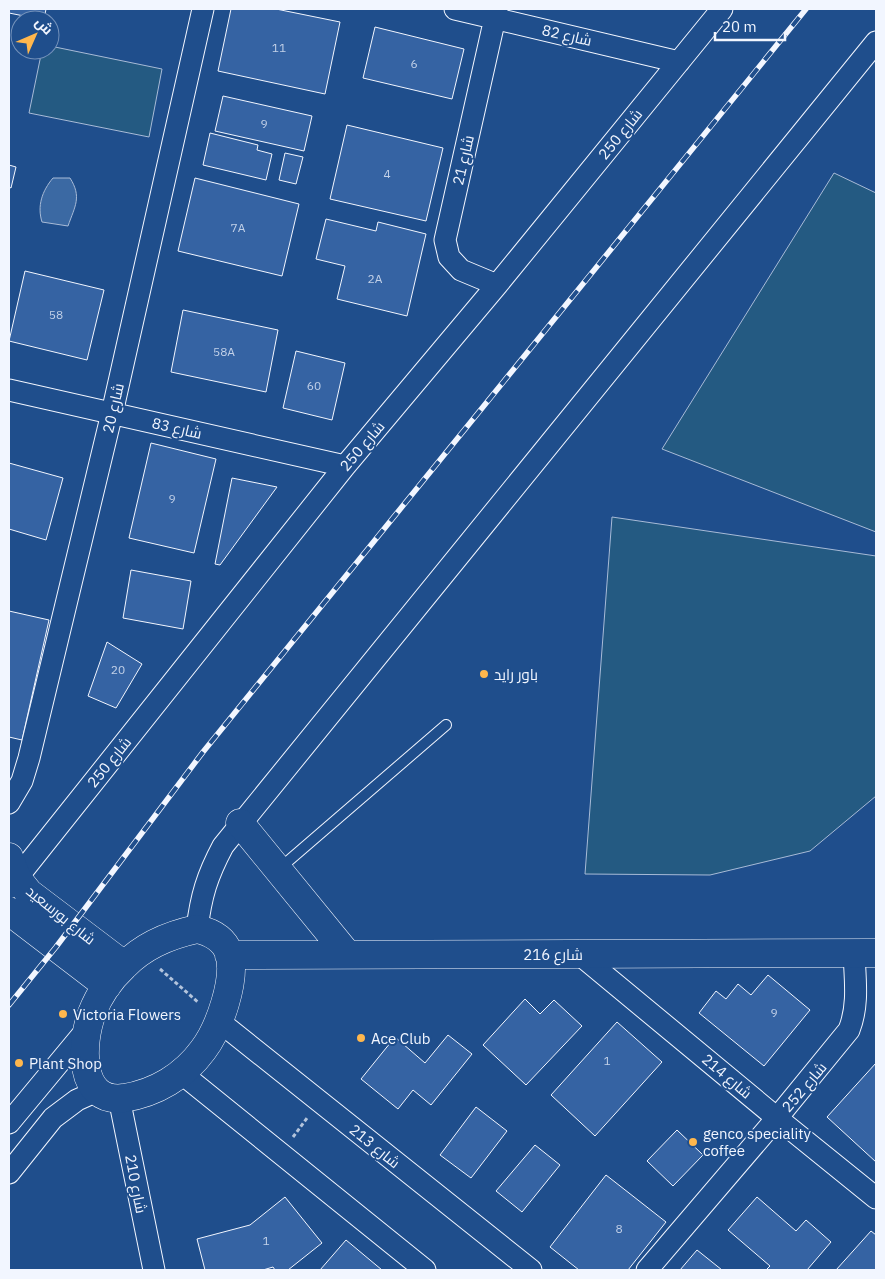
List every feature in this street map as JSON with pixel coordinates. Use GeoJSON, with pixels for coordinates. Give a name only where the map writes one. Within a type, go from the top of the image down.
{"type":"FeatureCollection","features":[{"type":"Feature","properties":{"kind":"main road"},"geometry":{"type":"LineString","coordinates":[[240,823],[347,954]]}},
{"type":"Feature","properties":{"kind":"main road","name":"شارع بورسعيد"},"geometry":{"type":"LineString","coordinates":[[12,874],[29,892],[133,958]]}},
{"type":"Feature","properties":{"kind":"main road","name":"شارع بورسعيد"},"geometry":{"type":"LineString","coordinates":[[9,911],[107,986]]}},
{"type":"Feature","properties":{"kind":"main road"},"geometry":{"type":"LineString","coordinates":[[197,929],[208,931],[217,936],[225,945],[229,954],[228,988],[220,1022],[203,1050],[181,1073],[152,1091],[136,1096],[108,1095],[91,1081],[86,1068],[85,1042],[87,1029],[95,1007],[107,986],[133,958],[160,940],[197,929]]}},
{"type":"Feature","properties":{"kind":"main road","name":"شارع 216"},"geometry":{"type":"LineString","coordinates":[[229,954],[865,953]]}},
{"type":"Feature","properties":{"kind":"street","name":"شارع 20"},"geometry":{"type":"LineString","coordinates":[[9,803],[22,781],[29,758],[112,413],[203,9]]}},
{"type":"Feature","properties":{"kind":"street","name":"شارع 82"},"geometry":{"type":"LineString","coordinates":[[455,9],[496,13],[679,62]]}},
{"type":"Feature","properties":{"kind":"street","name":"شارع 250"},"geometry":{"type":"LineString","coordinates":[[12,874],[722,9]]}},
{"type":"Feature","properties":{"kind":"street","name":"شارع 21"},"geometry":{"type":"LineString","coordinates":[[496,13],[445,240],[449,257],[461,270],[497,285]]}},
{"type":"Feature","properties":{"kind":"street"},"geometry":{"type":"LineString","coordinates":[[197,929],[201,900],[209,872],[223,846],[240,823],[876,42]]}},
{"type":"Feature","properties":{"kind":"street","name":"شارع 83"},"geometry":{"type":"LineString","coordinates":[[9,390],[345,466]]}},
{"type":"Feature","properties":{"kind":"street","name":"شارع 252"},"geometry":{"type":"LineString","coordinates":[[647,1270],[777,1118],[849,1030],[854,1018],[865,953]]}},
{"type":"Feature","properties":{"kind":"street","name":"شارع 214"},"geometry":{"type":"LineString","coordinates":[[579,954],[876,1198]]}},
{"type":"Feature","properties":{"kind":"street","name":"شارع 213"},"geometry":{"type":"LineString","coordinates":[[220,1022],[531,1270]]}},
{"type":"Feature","properties":{"kind":"street"},"geometry":{"type":"LineString","coordinates":[[9,1123],[87,1029]]}},
{"type":"Feature","properties":{"kind":"street"},"geometry":{"type":"LineString","coordinates":[[181,1073],[425,1270]]}},
{"type":"Feature","properties":{"kind":"street"},"geometry":{"type":"LineString","coordinates":[[9,1173],[53,1118],[77,1100],[108,1095]]}},
{"type":"Feature","properties":{"kind":"street","name":"شارع 210"},"geometry":{"type":"LineString","coordinates":[[108,1095],[154,1270]]}},
{"type":"Feature","properties":{"kind":"lane"},"geometry":{"type":"LineString","coordinates":[[278,869],[446,725]]}},
{"type":"Feature","properties":{"kind":"path"},"geometry":{"type":"LineString","coordinates":[[133,958],[220,1022]]}},
{"type":"Feature","properties":{"kind":"path"},"geometry":{"type":"LineString","coordinates":[[280,1153],[320,1102]]}},
{"type":"Feature","properties":{"kind":"shaded area"},"geometry":{"type":"Polygon","coordinates":[[[60,48],[162,69],[149,137],[29,113],[40,60],[60,60],[60,48]]]}},
{"type":"Feature","properties":{"kind":"shaded area"},"geometry":{"type":"Polygon","coordinates":[[[834,173],[876,193],[876,532],[662,449],[834,173]]]}},
{"type":"Feature","properties":{"kind":"shaded area"},"geometry":{"type":"Polygon","coordinates":[[[53,178],[70,178],[76,191],[75,207],[68,226],[42,222],[40,204],[46,188],[53,178]]]}},
{"type":"Feature","properties":{"kind":"shaded area"},"geometry":{"type":"Polygon","coordinates":[[[612,517],[876,556],[876,796],[810,851],[710,875],[585,874],[612,517]]]}},
{"type":"Feature","properties":{"kind":"building"},"geometry":{"type":"Polygon","coordinates":[[[9,9],[46,9],[10,10],[9,13],[9,9]]]}},
{"type":"Feature","properties":{"kind":"building"},"geometry":{"type":"Polygon","coordinates":[[[231,9],[276,9],[340,22],[325,94],[218,71],[231,9]]]}},
{"type":"Feature","properties":{"kind":"building"},"geometry":{"type":"Polygon","coordinates":[[[375,27],[464,49],[452,99],[363,78],[375,27]]]}},
{"type":"Feature","properties":{"kind":"building"},"geometry":{"type":"Polygon","coordinates":[[[223,96],[312,116],[304,151],[215,131],[223,96]]]}},
{"type":"Feature","properties":{"kind":"building"},"geometry":{"type":"Polygon","coordinates":[[[347,125],[443,148],[426,221],[330,199],[347,125]]]}},
{"type":"Feature","properties":{"kind":"building"},"geometry":{"type":"Polygon","coordinates":[[[210,133],[258,145],[257,150],[272,154],[266,180],[203,165],[210,133]]]}},
{"type":"Feature","properties":{"kind":"building"},"geometry":{"type":"Polygon","coordinates":[[[285,153],[303,157],[296,184],[279,180],[285,153]]]}},
{"type":"Feature","properties":{"kind":"building"},"geometry":{"type":"Polygon","coordinates":[[[9,165],[16,167],[11,188],[9,187],[9,165]]]}},
{"type":"Feature","properties":{"kind":"building"},"geometry":{"type":"Polygon","coordinates":[[[195,178],[299,204],[282,276],[178,251],[195,178]]]}},
{"type":"Feature","properties":{"kind":"building"},"geometry":{"type":"Polygon","coordinates":[[[326,219],[376,231],[378,222],[426,234],[407,316],[337,299],[345,266],[316,259],[326,219]]]}},
{"type":"Feature","properties":{"kind":"building"},"geometry":{"type":"Polygon","coordinates":[[[25,271],[104,290],[87,360],[9,341],[25,271]]]}},
{"type":"Feature","properties":{"kind":"building"},"geometry":{"type":"Polygon","coordinates":[[[183,310],[278,330],[266,392],[171,372],[183,310]]]}},
{"type":"Feature","properties":{"kind":"building"},"geometry":{"type":"Polygon","coordinates":[[[296,351],[345,363],[332,420],[283,408],[296,351]]]}},
{"type":"Feature","properties":{"kind":"building"},"geometry":{"type":"Polygon","coordinates":[[[151,443],[216,459],[194,553],[129,538],[151,443]]]}},
{"type":"Feature","properties":{"kind":"building"},"geometry":{"type":"Polygon","coordinates":[[[9,463],[63,478],[46,540],[9,529],[9,463]]]}},
{"type":"Feature","properties":{"kind":"building"},"geometry":{"type":"Polygon","coordinates":[[[232,478],[277,487],[220,565],[215,564],[232,478]]]}},
{"type":"Feature","properties":{"kind":"building"},"geometry":{"type":"Polygon","coordinates":[[[131,570],[191,581],[183,629],[123,618],[131,570]]]}},
{"type":"Feature","properties":{"kind":"building"},"geometry":{"type":"Polygon","coordinates":[[[9,611],[49,620],[22,740],[9,737],[9,611]]]}},
{"type":"Feature","properties":{"kind":"building"},"geometry":{"type":"Polygon","coordinates":[[[107,642],[142,664],[116,708],[88,696],[107,642]]]}},
{"type":"Feature","properties":{"kind":"building"},"geometry":{"type":"Polygon","coordinates":[[[768,975],[810,1010],[764,1066],[699,1013],[716,991],[726,999],[738,984],[751,995],[768,975]]]}},
{"type":"Feature","properties":{"kind":"building"},"geometry":{"type":"Polygon","coordinates":[[[525,999],[540,1014],[554,1000],[582,1026],[526,1085],[483,1045],[525,999]]]}},
{"type":"Feature","properties":{"kind":"building"},"geometry":{"type":"Polygon","coordinates":[[[617,1022],[662,1062],[595,1136],[551,1095],[617,1022]]]}},
{"type":"Feature","properties":{"kind":"building"},"geometry":{"type":"Polygon","coordinates":[[[448,1035],[472,1054],[431,1105],[413,1090],[398,1109],[361,1079],[395,1037],[425,1063],[448,1035]]]}},
{"type":"Feature","properties":{"kind":"building"},"geometry":{"type":"Polygon","coordinates":[[[876,1063],[876,1162],[827,1117],[876,1063]]]}},
{"type":"Feature","properties":{"kind":"building"},"geometry":{"type":"Polygon","coordinates":[[[476,1107],[507,1131],[471,1178],[440,1155],[476,1107]]]}},
{"type":"Feature","properties":{"kind":"building"},"geometry":{"type":"Polygon","coordinates":[[[677,1130],[703,1155],[673,1186],[647,1161],[677,1130]]]}},
{"type":"Feature","properties":{"kind":"building"},"geometry":{"type":"Polygon","coordinates":[[[535,1145],[560,1165],[522,1212],[496,1191],[535,1145]]]}},
{"type":"Feature","properties":{"kind":"building"},"geometry":{"type":"Polygon","coordinates":[[[606,1175],[666,1222],[628,1270],[579,1270],[550,1247],[606,1175]]]}},
{"type":"Feature","properties":{"kind":"building"},"geometry":{"type":"Polygon","coordinates":[[[285,1197],[322,1243],[288,1270],[275,1270],[273,1267],[263,1270],[205,1270],[197,1239],[250,1225],[285,1197]]]}},
{"type":"Feature","properties":{"kind":"building"},"geometry":{"type":"Polygon","coordinates":[[[757,1197],[796,1231],[806,1220],[831,1242],[807,1270],[766,1270],[770,1266],[728,1230],[757,1197]]]}},
{"type":"Feature","properties":{"kind":"building"},"geometry":{"type":"Polygon","coordinates":[[[871,1231],[876,1235],[876,1270],[836,1270],[871,1231]]]}},
{"type":"Feature","properties":{"kind":"building"},"geometry":{"type":"Polygon","coordinates":[[[346,1240],[382,1270],[320,1270],[346,1240]]]}},
{"type":"Feature","properties":{"kind":"building"},"geometry":{"type":"Polygon","coordinates":[[[697,1250],[722,1270],[680,1270],[697,1250]]]}},
{"type":"Feature","properties":{"kind":"railway"},"geometry":{"type":"LineString","coordinates":[[9,1005],[56,947],[203,752],[806,9]]}},
{"type":"Feature","properties":{"kind":"place","name":"باور رايد"},"geometry":{"type":"Point","coordinates":[484,674]}},
{"type":"Feature","properties":{"kind":"place","name":"Victoria Flowers"},"geometry":{"type":"Point","coordinates":[63,1014]}},
{"type":"Feature","properties":{"kind":"place","name":"Ace Club"},"geometry":{"type":"Point","coordinates":[361,1038]}},
{"type":"Feature","properties":{"kind":"place","name":"Plant Shop"},"geometry":{"type":"Point","coordinates":[19,1063]}},
{"type":"Feature","properties":{"kind":"place","name":"genco speciality coffee"},"geometry":{"type":"Point","coordinates":[693,1142]}}]}
